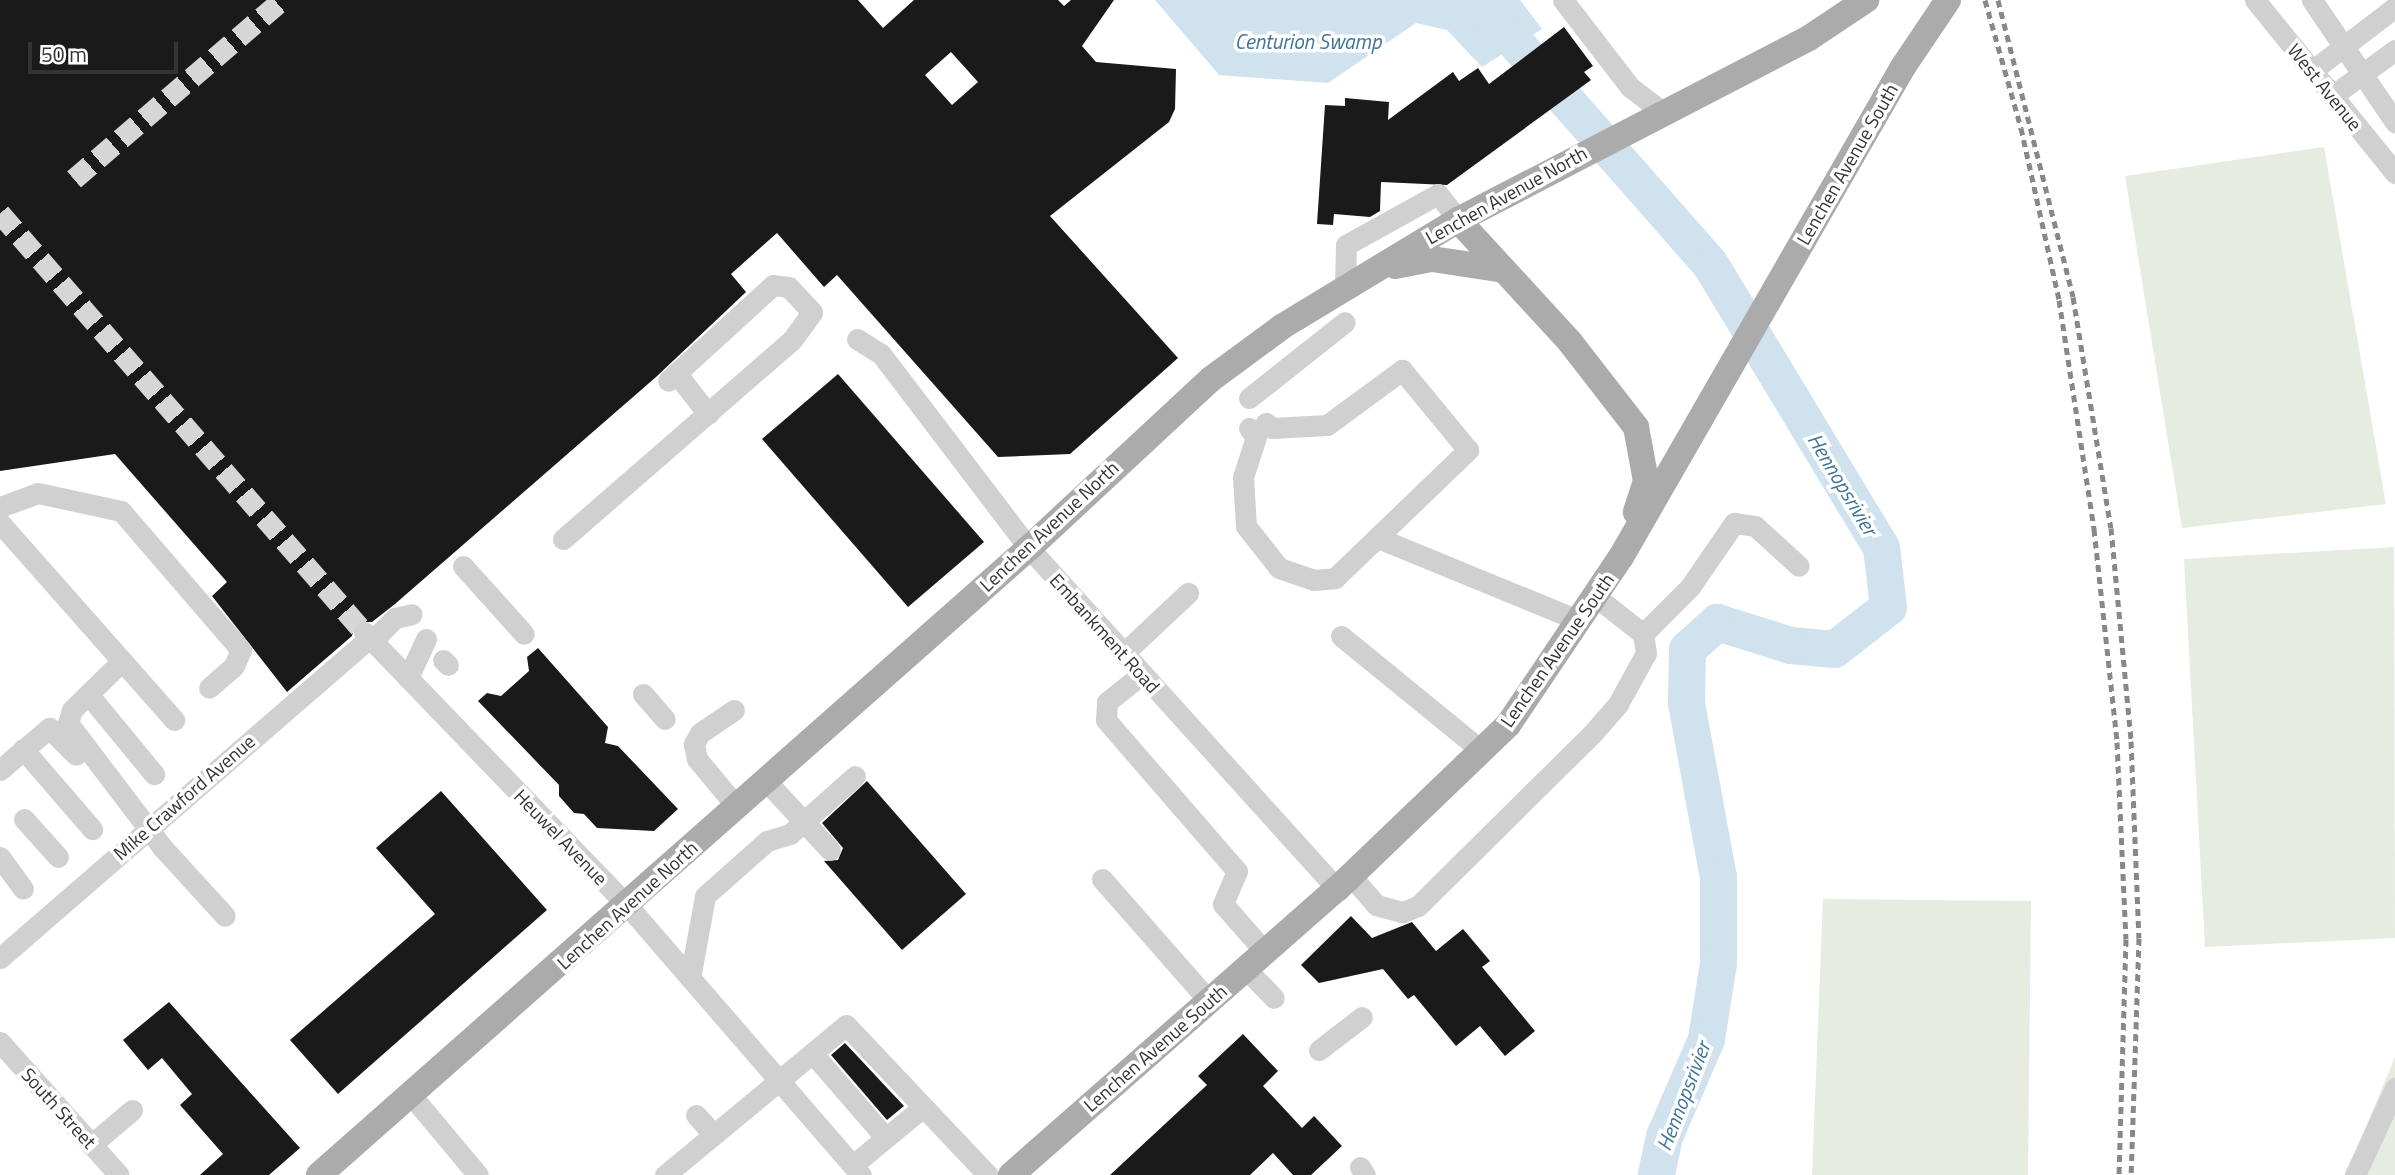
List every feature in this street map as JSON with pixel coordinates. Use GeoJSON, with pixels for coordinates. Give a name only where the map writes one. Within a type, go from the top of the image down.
{"type":"FeatureCollection","features":[{"type":"Feature","properties":{"kind":"main road","name":"Lenchen Avenue North"},"geometry":{"type":"LineString","coordinates":[[319,1175],[355,1133],[411,1095],[628,905],[1029,548],[1212,379],[1345,289],[1458,219],[1546,169],[1809,38],[1866,0]]}},
{"type":"Feature","properties":{"kind":"main road","name":"Lenchen Avenue South"},"geometry":{"type":"LineString","coordinates":[[1011,1175],[1344,882],[1508,724],[1621,557],[1903,67],[1948,0]]}},
{"type":"Feature","properties":{"kind":"main road"},"geometry":{"type":"LineString","coordinates":[[1458,219],[1499,269],[1578,351],[1636,427],[1646,481],[1621,557]]}},
{"type":"Feature","properties":{"kind":"main road"},"geometry":{"type":"LineString","coordinates":[[1345,289],[1406,261],[1455,260],[1499,269]]}},
{"type":"Feature","properties":{"kind":"street"},"geometry":{"type":"LineString","coordinates":[[1563,0],[1630,87],[1661,114]]}},
{"type":"Feature","properties":{"kind":"street","name":"West Avenue"},"geometry":{"type":"LineString","coordinates":[[2255,0],[2395,173]]}},
{"type":"Feature","properties":{"kind":"street","name":"West Avenue"},"geometry":{"type":"LineString","coordinates":[[2312,0],[2395,122]]}},
{"type":"Feature","properties":{"kind":"street"},"geometry":{"type":"LineString","coordinates":[[2313,70],[2395,7]]}},
{"type":"Feature","properties":{"kind":"street"},"geometry":{"type":"LineString","coordinates":[[2332,96],[2395,50]]}},
{"type":"Feature","properties":{"kind":"street"},"geometry":{"type":"LineString","coordinates":[[1345,289],[1346,244],[1438,194],[1458,219]]}},
{"type":"Feature","properties":{"kind":"street"},"geometry":{"type":"LineString","coordinates":[[563,539],[708,414],[792,341],[812,312],[789,287],[773,285],[672,377],[708,414]]}},
{"type":"Feature","properties":{"kind":"street"},"geometry":{"type":"LineString","coordinates":[[1249,398],[1345,322]]}},
{"type":"Feature","properties":{"kind":"street","name":"Embankment Road"},"geometry":{"type":"LineString","coordinates":[[858,339],[881,354],[1029,548],[1142,674],[1344,882],[1376,905],[1403,912],[1418,906],[1551,778],[1618,704],[1646,653],[1643,634]]}},
{"type":"Feature","properties":{"kind":"street"},"geometry":{"type":"LineString","coordinates":[[1396,371],[1407,372],[1468,450],[1378,537],[1335,578],[1295,578],[1279,568],[1247,526],[1243,477],[1256,437],[1257,425],[1272,428],[1327,425],[1396,371]]}},
{"type":"Feature","properties":{"kind":"street"},"geometry":{"type":"LineString","coordinates":[[0,507],[38,493],[121,511],[241,650],[240,659],[209,688]]}},
{"type":"Feature","properties":{"kind":"street"},"geometry":{"type":"LineString","coordinates":[[0,523],[174,720]]}},
{"type":"Feature","properties":{"kind":"street"},"geometry":{"type":"LineString","coordinates":[[1595,596],[1643,634],[1690,587],[1734,523],[1755,526],[1799,566]]}},
{"type":"Feature","properties":{"kind":"street"},"geometry":{"type":"LineString","coordinates":[[1378,537],[1578,620]]}},
{"type":"Feature","properties":{"kind":"street"},"geometry":{"type":"LineString","coordinates":[[463,566],[524,634]]}},
{"type":"Feature","properties":{"kind":"street"},"geometry":{"type":"LineString","coordinates":[[1124,653],[1188,593]]}},
{"type":"Feature","properties":{"kind":"street","name":"Mike Crawford Avenue"},"geometry":{"type":"LineString","coordinates":[[0,958],[369,637],[395,618],[412,614]]}},
{"type":"Feature","properties":{"kind":"street"},"geometry":{"type":"LineString","coordinates":[[1342,636],[1481,750]]}},
{"type":"Feature","properties":{"kind":"street","name":"Heuwel Avenue"},"geometry":{"type":"LineString","coordinates":[[369,637],[628,905],[857,1170]]}},
{"type":"Feature","properties":{"kind":"street"},"geometry":{"type":"LineString","coordinates":[[408,678],[426,639]]}},
{"type":"Feature","properties":{"kind":"street"},"geometry":{"type":"LineString","coordinates":[[122,661],[67,717],[69,725],[148,828]]}},
{"type":"Feature","properties":{"kind":"street"},"geometry":{"type":"LineString","coordinates":[[1142,674],[1107,702],[1106,720],[1237,871],[1223,904],[1273,998]]}},
{"type":"Feature","properties":{"kind":"street"},"geometry":{"type":"LineString","coordinates":[[89,694],[154,774]]}},
{"type":"Feature","properties":{"kind":"street"},"geometry":{"type":"LineString","coordinates":[[643,694],[665,719]]}},
{"type":"Feature","properties":{"kind":"street"},"geometry":{"type":"LineString","coordinates":[[734,710],[700,733],[694,744],[697,759],[737,807]]}},
{"type":"Feature","properties":{"kind":"street"},"geometry":{"type":"LineString","coordinates":[[0,770],[50,728],[148,828],[225,916]]}},
{"type":"Feature","properties":{"kind":"street"},"geometry":{"type":"LineString","coordinates":[[23,749],[92,829]]}},
{"type":"Feature","properties":{"kind":"street"},"geometry":{"type":"LineString","coordinates":[[690,978],[705,896],[759,847],[790,834],[855,776]]}},
{"type":"Feature","properties":{"kind":"street"},"geometry":{"type":"LineString","coordinates":[[766,781],[830,850]]}},
{"type":"Feature","properties":{"kind":"street"},"geometry":{"type":"LineString","coordinates":[[24,818],[58,857]]}},
{"type":"Feature","properties":{"kind":"street"},"geometry":{"type":"LineString","coordinates":[[0,858],[23,889]]}},
{"type":"Feature","properties":{"kind":"street"},"geometry":{"type":"LineString","coordinates":[[1102,878],[1209,1001]]}},
{"type":"Feature","properties":{"kind":"street"},"geometry":{"type":"LineString","coordinates":[[1319,1050],[1362,1017]]}},
{"type":"Feature","properties":{"kind":"street"},"geometry":{"type":"LineString","coordinates":[[665,1175],[778,1081],[814,1055],[846,1025],[988,1175]]}},
{"type":"Feature","properties":{"kind":"street","name":"South Street"},"geometry":{"type":"LineString","coordinates":[[0,1042],[119,1175]]}},
{"type":"Feature","properties":{"kind":"street"},"geometry":{"type":"LineString","coordinates":[[814,1055],[885,1138]]}},
{"type":"Feature","properties":{"kind":"street"},"geometry":{"type":"LineString","coordinates":[[2355,1175],[2395,1088]]}},
{"type":"Feature","properties":{"kind":"street"},"geometry":{"type":"LineString","coordinates":[[411,1095],[478,1175]]}},
{"type":"Feature","properties":{"kind":"street"},"geometry":{"type":"LineString","coordinates":[[857,1170],[885,1138],[923,1107]]}},
{"type":"Feature","properties":{"kind":"street"},"geometry":{"type":"LineString","coordinates":[[91,1145],[132,1110]]}},
{"type":"Feature","properties":{"kind":"street"},"geometry":{"type":"LineString","coordinates":[[696,1115],[713,1134]]}},
{"type":"Feature","properties":{"kind":"shaded area"},"geometry":{"type":"Polygon","coordinates":[[[2324,147],[2386,504],[2182,528],[2125,176],[2324,147]]]}},
{"type":"Feature","properties":{"kind":"shaded area"},"geometry":{"type":"Polygon","coordinates":[[[2394,547],[2395,938],[2205,947],[2184,559],[2394,547]]]}},
{"type":"Feature","properties":{"kind":"shaded area"},"geometry":{"type":"Polygon","coordinates":[[[1823,899],[2031,901],[2028,1175],[1812,1175],[1823,899]]]}},
{"type":"Feature","properties":{"kind":"shaded area"},"geometry":{"type":"Polygon","coordinates":[[[2395,1057],[2395,1175],[2344,1175],[2354,1155],[2395,1057]]]}},
{"type":"Feature","properties":{"kind":"water","name":"Centurion Swamp"},"geometry":{"type":"Polygon","coordinates":[[[1155,0],[1520,0],[1542,29],[1482,67],[1447,30],[1416,23],[1328,83],[1219,75],[1155,0]]]}},
{"type":"Feature","properties":{"kind":"building"},"geometry":{"type":"Polygon","coordinates":[[[0,0],[858,0],[883,28],[914,0],[1058,0],[1064,6],[1071,0],[1114,0],[1082,46],[1096,62],[1176,69],[1175,109],[1169,122],[1050,216],[1178,358],[1070,454],[998,457],[837,275],[824,287],[777,233],[731,274],[746,292],[656,377],[395,604],[372,622],[355,622],[352,636],[287,692],[212,596],[227,582],[115,454],[0,471],[0,0]],[[951,52],[925,75],[952,105],[978,82],[951,52]]]}},
{"type":"Feature","properties":{"kind":"building"},"geometry":{"type":"Polygon","coordinates":[[[1564,27],[1593,66],[1584,72],[1591,80],[1447,185],[1381,182],[1380,211],[1370,217],[1334,214],[1333,225],[1317,224],[1325,105],[1345,106],[1345,98],[1389,102],[1388,120],[1453,72],[1459,81],[1478,68],[1489,84],[1564,27]]]}},
{"type":"Feature","properties":{"kind":"building"},"geometry":{"type":"Polygon","coordinates":[[[838,374],[984,542],[908,607],[762,439],[838,374]]]}},
{"type":"Feature","properties":{"kind":"building"},"geometry":{"type":"Polygon","coordinates":[[[538,648],[608,727],[605,743],[618,746],[678,809],[654,831],[597,828],[584,814],[574,813],[559,796],[559,785],[478,701],[487,693],[501,696],[529,671],[527,657],[538,648]]]}},
{"type":"Feature","properties":{"kind":"building"},"geometry":{"type":"Polygon","coordinates":[[[867,781],[966,894],[902,950],[824,861],[838,860],[843,848],[822,823],[867,781]]]}},
{"type":"Feature","properties":{"kind":"building"},"geometry":{"type":"Polygon","coordinates":[[[441,791],[547,910],[338,1094],[290,1040],[435,914],[376,848],[441,791]]]}},
{"type":"Feature","properties":{"kind":"building"},"geometry":{"type":"Polygon","coordinates":[[[1351,916],[1372,938],[1412,922],[1436,951],[1463,929],[1490,961],[1482,967],[1535,1031],[1505,1056],[1480,1026],[1456,1046],[1414,995],[1408,999],[1383,969],[1319,983],[1301,965],[1351,916]]]}},
{"type":"Feature","properties":{"kind":"building"},"geometry":{"type":"Polygon","coordinates":[[[169,1002],[300,1148],[269,1175],[200,1175],[223,1154],[180,1105],[192,1094],[162,1058],[148,1070],[123,1040],[169,1002]]]}},
{"type":"Feature","properties":{"kind":"building"},"geometry":{"type":"Polygon","coordinates":[[[1243,1034],[1278,1071],[1263,1086],[1302,1128],[1314,1116],[1342,1146],[1311,1175],[1293,1175],[1273,1153],[1250,1175],[1110,1175],[1207,1085],[1198,1076],[1243,1034]]]}},
{"type":"Feature","properties":{"kind":"building"},"geometry":{"type":"Polygon","coordinates":[[[845,1043],[904,1106],[887,1120],[831,1055],[845,1043]]]}},
{"type":"Feature","properties":{"kind":"waterway","name":"Hennopsrivier"},"geometry":{"type":"LineString","coordinates":[[1478,0],[1710,264],[1881,547],[1888,607],[1834,649],[1790,645],[1717,622],[1687,649],[1686,703],[1718,877],[1718,963],[1706,1039],[1664,1136],[1656,1175]]}},
{"type":"Feature","properties":{"kind":"tunnel"},"geometry":{"type":"LineString","coordinates":[[74,179],[282,0]]}},
{"type":"Feature","properties":{"kind":"tunnel"},"geometry":{"type":"LineString","coordinates":[[0,213],[364,632]]}},
{"type":"Feature","properties":{"kind":"railway"},"geometry":{"type":"LineString","coordinates":[[1985,0],[2021,128],[2059,300],[2094,529],[2117,742],[2126,939],[2119,1175]]}},
{"type":"Feature","properties":{"kind":"railway"},"geometry":{"type":"LineString","coordinates":[[1998,0],[2073,297],[2111,528],[2131,741],[2139,938],[2131,1175]]}}]}
